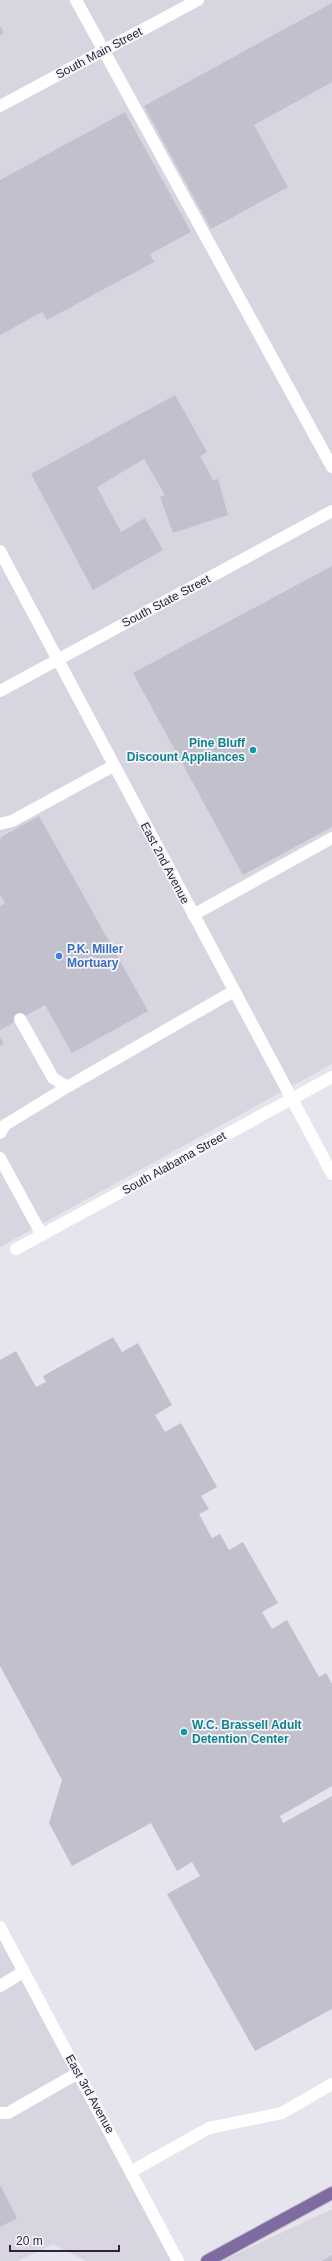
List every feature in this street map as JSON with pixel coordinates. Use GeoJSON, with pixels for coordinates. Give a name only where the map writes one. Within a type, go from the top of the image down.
{"type":"FeatureCollection","features":[{"type":"Feature","properties":{"kind":"main road"},"geometry":{"type":"LineString","coordinates":[[207,2261],[332,2193]]}},
{"type":"Feature","properties":{"kind":"street"},"geometry":{"type":"LineString","coordinates":[[76,0],[332,467]]}},
{"type":"Feature","properties":{"kind":"street","name":"South Main Street"},"geometry":{"type":"LineString","coordinates":[[0,106],[198,0]]}},
{"type":"Feature","properties":{"kind":"street","name":"South State Street"},"geometry":{"type":"LineString","coordinates":[[0,691],[332,511]]}},
{"type":"Feature","properties":{"kind":"street","name":"East 2nd Avenue"},"geometry":{"type":"LineString","coordinates":[[0,551],[192,915],[332,1174]]}},
{"type":"Feature","properties":{"kind":"street"},"geometry":{"type":"LineString","coordinates":[[0,824],[12,821],[114,766]]}},
{"type":"Feature","properties":{"kind":"street"},"geometry":{"type":"LineString","coordinates":[[192,915],[332,838]]}},
{"type":"Feature","properties":{"kind":"street"},"geometry":{"type":"LineString","coordinates":[[0,1133],[5,1125],[234,991]]}},
{"type":"Feature","properties":{"kind":"street"},"geometry":{"type":"LineString","coordinates":[[20,1019],[53,1078],[68,1087]]}},
{"type":"Feature","properties":{"kind":"street","name":"South Alabama Street"},"geometry":{"type":"LineString","coordinates":[[16,1248],[332,1077]]}},
{"type":"Feature","properties":{"kind":"street"},"geometry":{"type":"LineString","coordinates":[[0,1158],[42,1235]]}},
{"type":"Feature","properties":{"kind":"street","name":"East 3rd Avenue"},"geometry":{"type":"LineString","coordinates":[[0,1927],[132,2171],[178,2261]]}},
{"type":"Feature","properties":{"kind":"street"},"geometry":{"type":"LineString","coordinates":[[0,1986],[23,1972]]}},
{"type":"Feature","properties":{"kind":"street"},"geometry":{"type":"LineString","coordinates":[[0,2113],[8,2113],[78,2072]]}},
{"type":"Feature","properties":{"kind":"street"},"geometry":{"type":"LineString","coordinates":[[132,2171],[209,2128],[282,2113],[332,2084]]}},
{"type":"Feature","properties":{"kind":"shaded area"},"geometry":{"type":"Polygon","coordinates":[[[0,0],[332,0],[332,1064],[0,1247],[0,0]]]}},
{"type":"Feature","properties":{"kind":"shaded area"},"geometry":{"type":"Polygon","coordinates":[[[0,1938],[175,2261],[86,2261],[53,2244],[18,2261],[0,2261],[0,1938]]]}},
{"type":"Feature","properties":{"kind":"shaded area"},"geometry":{"type":"Polygon","coordinates":[[[332,2209],[332,2261],[221,2261],[332,2209]]]}},
{"type":"Feature","properties":{"kind":"building"},"geometry":{"type":"Polygon","coordinates":[[[332,3],[332,82],[254,125],[288,187],[211,229],[144,106],[332,3]]]}},
{"type":"Feature","properties":{"kind":"building"},"geometry":{"type":"Polygon","coordinates":[[[0,25],[4,33],[0,35],[0,25]]]}},
{"type":"Feature","properties":{"kind":"building"},"geometry":{"type":"Polygon","coordinates":[[[125,112],[191,232],[150,254],[154,262],[47,320],[42,312],[0,335],[0,180],[125,112]]]}},
{"type":"Feature","properties":{"kind":"building"},"geometry":{"type":"Polygon","coordinates":[[[175,395],[207,452],[200,456],[213,480],[218,479],[228,515],[173,533],[160,497],[165,495],[144,459],[97,487],[121,532],[145,518],[163,550],[93,590],[31,474],[175,395]]]}},
{"type":"Feature","properties":{"kind":"building","name":"Pine Bluff Discount Appliances"},"geometry":{"type":"Polygon","coordinates":[[[332,566],[332,827],[243,875],[133,673],[332,566]]]}},
{"type":"Feature","properties":{"kind":"building","name":"P.K. Miller Mortuary"},"geometry":{"type":"Polygon","coordinates":[[[39,816],[148,1011],[72,1053],[45,1005],[0,1030],[0,906],[5,903],[0,895],[0,841],[1,837],[39,816]]]}},
{"type":"Feature","properties":{"kind":"building"},"geometry":{"type":"Polygon","coordinates":[[[0,1037],[4,1044],[0,1046],[0,1037]]]}},
{"type":"Feature","properties":{"kind":"building","name":"W.C. Brassell Adult Detention Center"},"geometry":{"type":"Polygon","coordinates":[[[113,1337],[122,1352],[138,1343],[172,1405],[155,1415],[165,1432],[181,1423],[217,1487],[201,1496],[209,1509],[199,1514],[212,1538],[220,1534],[229,1550],[243,1542],[278,1603],[262,1612],[272,1629],[287,1620],[319,1677],[326,1673],[332,1684],[332,1786],[280,1816],[283,1823],[332,1796],[332,2009],[255,2051],[167,1894],[200,1876],[192,1862],[177,1871],[151,1823],[72,1866],[49,1823],[62,1780],[0,1666],[0,1360],[16,1351],[36,1387],[46,1382],[43,1376],[113,1337]]]}},
{"type":"Feature","properties":{"kind":"building"},"geometry":{"type":"Polygon","coordinates":[[[0,2185],[17,2218],[0,2227],[0,2185]]]}},
{"type":"Feature","properties":{"kind":"building"},"geometry":{"type":"Polygon","coordinates":[[[332,2255],[332,2261],[322,2261],[332,2255]]]}},
{"type":"Feature","properties":{"kind":"place","name":"Pine Bluff Discount Appliances"},"geometry":{"type":"Point","coordinates":[253,750]}},
{"type":"Feature","properties":{"kind":"place","name":"P.K. Miller Mortuary"},"geometry":{"type":"Point","coordinates":[59,956]}},
{"type":"Feature","properties":{"kind":"place","name":"W.C. Brassell Adult Detention Center"},"geometry":{"type":"Point","coordinates":[184,1732]}}]}
